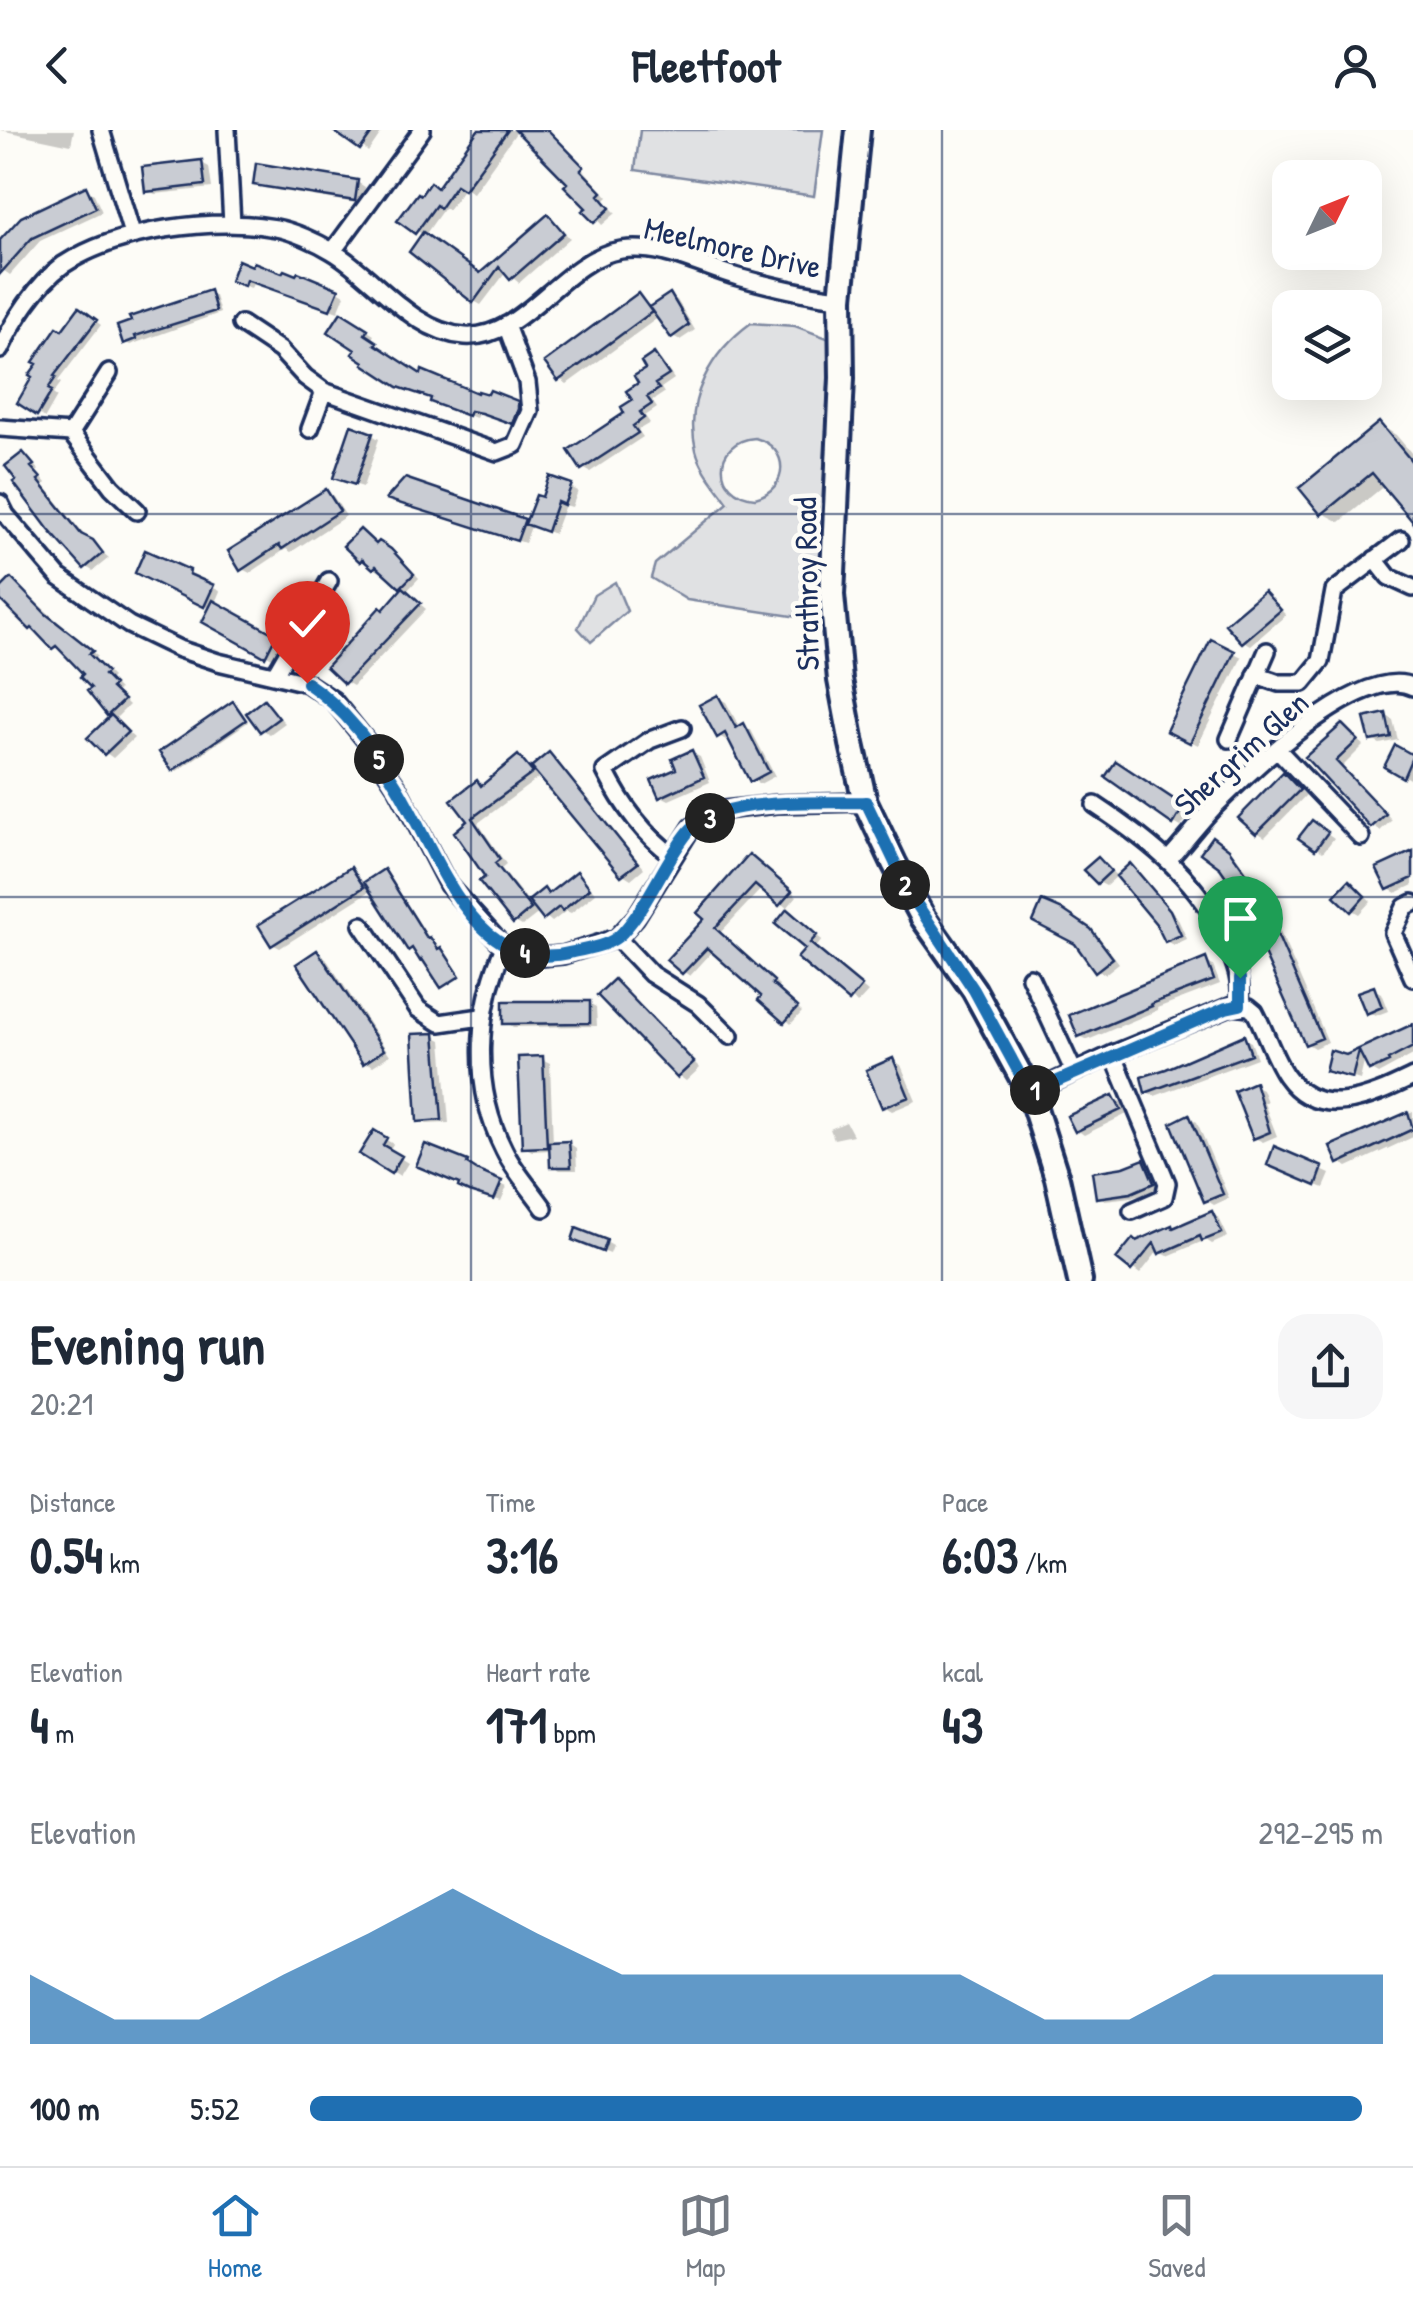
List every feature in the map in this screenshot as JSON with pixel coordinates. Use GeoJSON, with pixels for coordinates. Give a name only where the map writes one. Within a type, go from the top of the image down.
{"type":"FeatureCollection","features":[{"type":"Feature","properties":{"kind":"street"},"geometry":{"type":"LineString","coordinates":[[102,130],[132,234]]}},
{"type":"Feature","properties":{"kind":"street"},"geometry":{"type":"LineString","coordinates":[[227,130],[232,224]]}},
{"type":"Feature","properties":{"kind":"street"},"geometry":{"type":"LineString","coordinates":[[333,252],[422,130]]}},
{"type":"Feature","properties":{"kind":"street","name":"Strathroy Road"},"geometry":{"type":"LineString","coordinates":[[858,130],[842,298],[832,594],[840,680],[866,802],[916,906],[974,990],[1030,1093]]}},
{"type":"Feature","properties":{"kind":"street","name":"Meelmore Drive"},"geometry":{"type":"LineString","coordinates":[[0,350],[8,330],[63,266],[132,234],[232,224],[280,228],[333,252],[414,315],[444,332],[464,336],[486,334],[506,325],[587,263],[605,254],[636,248],[786,289],[842,298]]}},
{"type":"Feature","properties":{"kind":"street"},"geometry":{"type":"LineString","coordinates":[[241,324],[280,350],[324,391],[497,452],[515,444],[530,412],[527,382],[506,325]]}},
{"type":"Feature","properties":{"kind":"street"},"geometry":{"type":"LineString","coordinates":[[70,433],[109,373]]}},
{"type":"Feature","properties":{"kind":"street"},"geometry":{"type":"LineString","coordinates":[[310,429],[324,391]]}},
{"type":"Feature","properties":{"kind":"street"},"geometry":{"type":"LineString","coordinates":[[0,428],[70,433],[112,487],[137,511]]}},
{"type":"Feature","properties":{"kind":"street"},"geometry":{"type":"LineString","coordinates":[[0,503],[59,576],[129,625],[218,662],[307,683],[333,700],[398,787],[448,885],[504,947],[541,956],[563,955],[617,938],[636,918],[692,827],[724,810],[777,804],[866,802]]}},
{"type":"Feature","properties":{"kind":"street"},"geometry":{"type":"LineString","coordinates":[[1256,675],[1280,684],[1302,683],[1321,661],[1334,590],[1400,540]]}},
{"type":"Feature","properties":{"kind":"street"},"geometry":{"type":"LineString","coordinates":[[1375,560],[1389,577],[1413,588]]}},
{"type":"Feature","properties":{"kind":"street"},"geometry":{"type":"LineString","coordinates":[[275,674],[329,582]]}},
{"type":"Feature","properties":{"kind":"street"},"geometry":{"type":"LineString","coordinates":[[1229,739],[1267,651]]}},
{"type":"Feature","properties":{"kind":"street","name":"Shergrim Glen"},"geometry":{"type":"LineString","coordinates":[[1168,860],[1214,806],[1304,726],[1373,685],[1413,687]]}},
{"type":"Feature","properties":{"kind":"street"},"geometry":{"type":"LineString","coordinates":[[672,855],[657,844],[618,799],[605,771],[650,740],[682,728]]}},
{"type":"Feature","properties":{"kind":"street"},"geometry":{"type":"LineString","coordinates":[[1278,750],[1361,838]]}},
{"type":"Feature","properties":{"kind":"street"},"geometry":{"type":"LineString","coordinates":[[1095,806],[1168,860],[1201,893],[1240,978],[1240,1005]]}},
{"type":"Feature","properties":{"kind":"street"},"geometry":{"type":"LineString","coordinates":[[1413,903],[1406,907],[1393,933],[1413,978]]}},
{"type":"Feature","properties":{"kind":"street"},"geometry":{"type":"LineString","coordinates":[[362,925],[418,1009],[440,1023],[481,1017]]}},
{"type":"Feature","properties":{"kind":"street"},"geometry":{"type":"LineString","coordinates":[[617,938],[651,974],[698,1004],[730,1036]]}},
{"type":"Feature","properties":{"kind":"street"},"geometry":{"type":"LineString","coordinates":[[504,947],[481,1017],[486,1108],[504,1152],[544,1208]]}},
{"type":"Feature","properties":{"kind":"street"},"geometry":{"type":"LineString","coordinates":[[1030,977],[1074,1072]]}},
{"type":"Feature","properties":{"kind":"street"},"geometry":{"type":"LineString","coordinates":[[1080,1281],[1057,1178],[1030,1093],[1113,1054],[1240,1005],[1255,1012],[1283,1072],[1293,1085],[1309,1095],[1346,1103],[1364,1100],[1413,1077]]}},
{"type":"Feature","properties":{"kind":"street"},"geometry":{"type":"LineString","coordinates":[[1113,1054],[1167,1182],[1164,1197],[1132,1211]]}},
{"type":"Feature","properties":{"kind":"shaded area"},"geometry":{"type":"Polygon","coordinates":[[[640,130],[823,130],[814,196],[635,170],[640,130]]]}},
{"type":"Feature","properties":{"kind":"shaded area"},"geometry":{"type":"Polygon","coordinates":[[[751,323],[795,326],[830,339],[818,620],[687,600],[651,578],[655,564],[728,503],[698,457],[693,431],[704,378],[751,323]],[[755,438],[741,441],[725,457],[725,478],[741,494],[755,498],[775,486],[780,477],[780,459],[766,443],[755,438]]]}},
{"type":"Feature","properties":{"kind":"shaded area"},"geometry":{"type":"Polygon","coordinates":[[[615,582],[627,611],[591,642],[578,628],[594,595],[615,582]]]}},
{"type":"Feature","properties":{"kind":"building"},"geometry":{"type":"Polygon","coordinates":[[[332,130],[374,130],[360,150],[332,130]]]}},
{"type":"Feature","properties":{"kind":"building"},"geometry":{"type":"Polygon","coordinates":[[[478,130],[508,130],[464,190],[456,185],[415,234],[397,221],[430,182],[437,188],[478,130]]]}},
{"type":"Feature","properties":{"kind":"building"},"geometry":{"type":"Polygon","coordinates":[[[515,130],[548,130],[584,167],[581,170],[602,192],[599,195],[610,208],[594,223],[582,211],[586,208],[564,186],[567,183],[515,130]]]}},
{"type":"Feature","properties":{"kind":"building"},"geometry":{"type":"Polygon","coordinates":[[[202,160],[205,185],[145,192],[142,167],[202,160]]]}},
{"type":"Feature","properties":{"kind":"building"},"geometry":{"type":"Polygon","coordinates":[[[256,163],[358,180],[355,201],[253,185],[256,163]]]}},
{"type":"Feature","properties":{"kind":"building"},"geometry":{"type":"Polygon","coordinates":[[[86,186],[96,208],[32,238],[0,274],[0,240],[21,217],[86,186]]]}},
{"type":"Feature","properties":{"kind":"building"},"geometry":{"type":"Polygon","coordinates":[[[548,214],[564,233],[510,280],[499,267],[473,303],[409,252],[423,232],[480,273],[548,214]]]}},
{"type":"Feature","properties":{"kind":"building"},"geometry":{"type":"Polygon","coordinates":[[[238,260],[282,273],[298,272],[339,289],[330,310],[246,280],[244,286],[230,281],[238,260]]]}},
{"type":"Feature","properties":{"kind":"building"},"geometry":{"type":"Polygon","coordinates":[[[210,290],[216,311],[135,336],[136,339],[123,344],[117,326],[131,321],[129,317],[210,290]]]}},
{"type":"Feature","properties":{"kind":"building"},"geometry":{"type":"Polygon","coordinates":[[[638,293],[652,312],[558,381],[544,362],[638,293]]]}},
{"type":"Feature","properties":{"kind":"building"},"geometry":{"type":"Polygon","coordinates":[[[670,293],[689,325],[671,338],[649,307],[670,293]]]}},
{"type":"Feature","properties":{"kind":"building"},"geometry":{"type":"Polygon","coordinates":[[[79,307],[97,320],[54,376],[48,389],[52,391],[37,416],[17,403],[32,377],[29,375],[37,364],[33,362],[57,327],[62,330],[79,307]]]}},
{"type":"Feature","properties":{"kind":"building"},"geometry":{"type":"Polygon","coordinates":[[[341,312],[368,329],[365,334],[375,344],[421,374],[422,370],[477,393],[488,394],[490,390],[518,401],[512,424],[470,411],[468,416],[398,387],[363,364],[352,354],[355,350],[328,332],[341,312]]]}},
{"type":"Feature","properties":{"kind":"building"},"geometry":{"type":"Polygon","coordinates":[[[654,353],[669,375],[655,384],[659,389],[647,397],[652,404],[640,412],[644,418],[633,426],[638,433],[581,470],[568,450],[624,413],[621,407],[632,400],[626,391],[638,383],[634,376],[645,369],[641,362],[654,353]]]}},
{"type":"Feature","properties":{"kind":"building"},"geometry":{"type":"Polygon","coordinates":[[[1379,422],[1413,463],[1413,522],[1372,473],[1321,515],[1299,488],[1379,422]]]}},
{"type":"Feature","properties":{"kind":"building"},"geometry":{"type":"Polygon","coordinates":[[[351,425],[373,433],[355,485],[333,478],[351,425]]]}},
{"type":"Feature","properties":{"kind":"building"},"geometry":{"type":"Polygon","coordinates":[[[23,452],[41,478],[38,480],[81,534],[93,540],[103,553],[84,569],[13,482],[16,480],[5,466],[23,452]]]}},
{"type":"Feature","properties":{"kind":"building"},"geometry":{"type":"Polygon","coordinates":[[[549,476],[572,484],[564,505],[557,502],[547,532],[525,524],[536,495],[542,497],[549,476]]]}},
{"type":"Feature","properties":{"kind":"building"},"geometry":{"type":"Polygon","coordinates":[[[405,478],[525,519],[517,541],[386,499],[405,478]]]}},
{"type":"Feature","properties":{"kind":"building"},"geometry":{"type":"Polygon","coordinates":[[[326,489],[340,511],[240,571],[228,551],[326,489]]]}},
{"type":"Feature","properties":{"kind":"building"},"geometry":{"type":"Polygon","coordinates":[[[360,529],[376,544],[379,541],[391,549],[414,574],[400,588],[376,566],[373,569],[362,559],[360,562],[343,546],[360,529]]]}},
{"type":"Feature","properties":{"kind":"building"},"geometry":{"type":"Polygon","coordinates":[[[145,550],[214,585],[204,607],[135,573],[145,550]]]}},
{"type":"Feature","properties":{"kind":"building"},"geometry":{"type":"Polygon","coordinates":[[[11,578],[46,614],[93,651],[89,654],[107,672],[104,675],[114,685],[111,688],[124,700],[107,716],[87,691],[91,688],[80,677],[83,674],[0,600],[0,589],[11,578]]]}},
{"type":"Feature","properties":{"kind":"building"},"geometry":{"type":"Polygon","coordinates":[[[403,587],[421,603],[344,684],[326,667],[403,587]]]}},
{"type":"Feature","properties":{"kind":"building"},"geometry":{"type":"Polygon","coordinates":[[[1264,591],[1281,610],[1242,643],[1225,624],[1264,591]]]}},
{"type":"Feature","properties":{"kind":"building"},"geometry":{"type":"Polygon","coordinates":[[[213,600],[276,635],[265,657],[202,622],[213,600]]]}},
{"type":"Feature","properties":{"kind":"building"},"geometry":{"type":"Polygon","coordinates":[[[1211,639],[1235,651],[1190,743],[1166,731],[1211,639]]]}},
{"type":"Feature","properties":{"kind":"building"},"geometry":{"type":"Polygon","coordinates":[[[718,695],[736,728],[744,723],[769,772],[750,782],[725,733],[717,738],[699,705],[718,695]]]}},
{"type":"Feature","properties":{"kind":"building"},"geometry":{"type":"Polygon","coordinates":[[[264,699],[279,718],[260,732],[246,713],[264,699]]]}},
{"type":"Feature","properties":{"kind":"building"},"geometry":{"type":"Polygon","coordinates":[[[233,701],[246,720],[172,771],[159,752],[233,701]]]}},
{"type":"Feature","properties":{"kind":"building"},"geometry":{"type":"Polygon","coordinates":[[[1386,713],[1391,737],[1370,741],[1364,718],[1386,713]]]}},
{"type":"Feature","properties":{"kind":"building"},"geometry":{"type":"Polygon","coordinates":[[[111,715],[128,732],[104,755],[87,738],[111,715]]]}},
{"type":"Feature","properties":{"kind":"building"},"geometry":{"type":"Polygon","coordinates":[[[1342,724],[1358,740],[1336,761],[1386,814],[1371,828],[1305,757],[1342,724]]]}},
{"type":"Feature","properties":{"kind":"building"},"geometry":{"type":"Polygon","coordinates":[[[1395,745],[1413,755],[1403,778],[1384,767],[1395,745]]]}},
{"type":"Feature","properties":{"kind":"building"},"geometry":{"type":"Polygon","coordinates":[[[692,750],[704,777],[659,798],[651,780],[676,769],[672,759],[692,750]]]}},
{"type":"Feature","properties":{"kind":"building"},"geometry":{"type":"Polygon","coordinates":[[[549,752],[638,863],[621,876],[531,767],[549,752]]]}},
{"type":"Feature","properties":{"kind":"building"},"geometry":{"type":"Polygon","coordinates":[[[518,755],[533,773],[472,818],[500,859],[495,863],[531,909],[513,924],[479,881],[485,877],[454,832],[467,821],[451,800],[477,780],[481,786],[518,755]]]}},
{"type":"Feature","properties":{"kind":"building"},"geometry":{"type":"Polygon","coordinates":[[[1116,761],[1184,806],[1173,825],[1105,777],[1116,761]]]}},
{"type":"Feature","properties":{"kind":"building"},"geometry":{"type":"Polygon","coordinates":[[[1283,772],[1300,790],[1256,834],[1238,818],[1283,772]]]}},
{"type":"Feature","properties":{"kind":"building"},"geometry":{"type":"Polygon","coordinates":[[[1312,820],[1328,832],[1315,850],[1298,838],[1312,820]]]}},
{"type":"Feature","properties":{"kind":"building"},"geometry":{"type":"Polygon","coordinates":[[[1212,836],[1229,849],[1257,888],[1322,1038],[1305,1045],[1236,891],[1220,868],[1200,853],[1212,836]]]}},
{"type":"Feature","properties":{"kind":"building"},"geometry":{"type":"Polygon","coordinates":[[[1413,851],[1413,878],[1387,890],[1376,868],[1413,851]]]}},
{"type":"Feature","properties":{"kind":"building"},"geometry":{"type":"Polygon","coordinates":[[[749,854],[792,891],[779,906],[755,885],[715,928],[798,1007],[784,1023],[758,1000],[761,996],[707,948],[682,974],[666,960],[704,919],[697,913],[749,854]]]}},
{"type":"Feature","properties":{"kind":"building"},"geometry":{"type":"Polygon","coordinates":[[[1098,857],[1111,871],[1097,884],[1083,870],[1098,857]]]}},
{"type":"Feature","properties":{"kind":"building"},"geometry":{"type":"Polygon","coordinates":[[[1130,863],[1170,910],[1181,935],[1165,942],[1156,924],[1116,876],[1130,863]]]}},
{"type":"Feature","properties":{"kind":"building"},"geometry":{"type":"Polygon","coordinates":[[[351,867],[364,887],[271,946],[258,925],[351,867]]]}},
{"type":"Feature","properties":{"kind":"building"},"geometry":{"type":"Polygon","coordinates":[[[384,869],[427,938],[438,949],[441,947],[460,976],[441,988],[422,959],[412,948],[408,951],[364,882],[384,869]]]}},
{"type":"Feature","properties":{"kind":"building"},"geometry":{"type":"Polygon","coordinates":[[[577,871],[590,888],[562,911],[559,907],[543,920],[528,901],[544,888],[548,894],[577,871]]]}},
{"type":"Feature","properties":{"kind":"building"},"geometry":{"type":"Polygon","coordinates":[[[1349,880],[1365,896],[1351,912],[1334,896],[1349,880]]]}},
{"type":"Feature","properties":{"kind":"building"},"geometry":{"type":"Polygon","coordinates":[[[1042,901],[1091,929],[1113,958],[1095,972],[1075,944],[1033,922],[1042,901]]]}},
{"type":"Feature","properties":{"kind":"building"},"geometry":{"type":"Polygon","coordinates":[[[787,909],[817,935],[810,943],[862,986],[849,1002],[797,958],[805,949],[775,924],[787,909]]]}},
{"type":"Feature","properties":{"kind":"building"},"geometry":{"type":"Polygon","coordinates":[[[317,950],[384,1050],[363,1064],[296,964],[317,950]]]}},
{"type":"Feature","properties":{"kind":"building"},"geometry":{"type":"Polygon","coordinates":[[[1206,958],[1214,980],[1078,1037],[1069,1015],[1206,958]]]}},
{"type":"Feature","properties":{"kind":"building"},"geometry":{"type":"Polygon","coordinates":[[[614,979],[694,1062],[677,1078],[597,995],[614,979]]]}},
{"type":"Feature","properties":{"kind":"building"},"geometry":{"type":"Polygon","coordinates":[[[1374,986],[1382,1007],[1366,1014],[1357,992],[1374,986]]]}},
{"type":"Feature","properties":{"kind":"building"},"geometry":{"type":"Polygon","coordinates":[[[503,1001],[590,1001],[590,1023],[503,1024],[503,1001]]]}},
{"type":"Feature","properties":{"kind":"building"},"geometry":{"type":"Polygon","coordinates":[[[1413,1024],[1413,1047],[1389,1062],[1369,1071],[1359,1051],[1352,1078],[1325,1071],[1330,1050],[1346,1055],[1413,1024]]]}},
{"type":"Feature","properties":{"kind":"building"},"geometry":{"type":"Polygon","coordinates":[[[435,1033],[442,1120],[417,1122],[412,1034],[435,1033]]]}},
{"type":"Feature","properties":{"kind":"building"},"geometry":{"type":"Polygon","coordinates":[[[1244,1035],[1251,1054],[1145,1093],[1141,1077],[1244,1035]]]}},
{"type":"Feature","properties":{"kind":"building"},"geometry":{"type":"Polygon","coordinates":[[[543,1056],[547,1147],[522,1148],[518,1057],[543,1056]]]}},
{"type":"Feature","properties":{"kind":"building"},"geometry":{"type":"Polygon","coordinates":[[[893,1058],[909,1097],[882,1108],[866,1070],[893,1058]]]}},
{"type":"Feature","properties":{"kind":"building"},"geometry":{"type":"Polygon","coordinates":[[[1255,1082],[1270,1132],[1253,1139],[1234,1091],[1255,1082]]]}},
{"type":"Feature","properties":{"kind":"building"},"geometry":{"type":"Polygon","coordinates":[[[1113,1095],[1121,1110],[1075,1132],[1067,1116],[1113,1095]]]}},
{"type":"Feature","properties":{"kind":"building"},"geometry":{"type":"Polygon","coordinates":[[[1408,1112],[1413,1129],[1338,1164],[1330,1146],[1408,1112]]]}},
{"type":"Feature","properties":{"kind":"building"},"geometry":{"type":"Polygon","coordinates":[[[1189,1114],[1223,1194],[1204,1202],[1171,1123],[1189,1114]]]}},
{"type":"Feature","properties":{"kind":"building"},"geometry":{"type":"Polygon","coordinates":[[[374,1130],[387,1138],[383,1145],[402,1156],[391,1174],[359,1154],[374,1130]]]}},
{"type":"Feature","properties":{"kind":"building"},"geometry":{"type":"Polygon","coordinates":[[[569,1141],[571,1167],[550,1167],[549,1142],[569,1141]]]}},
{"type":"Feature","properties":{"kind":"building"},"geometry":{"type":"Polygon","coordinates":[[[425,1144],[468,1161],[478,1171],[502,1181],[494,1200],[416,1166],[425,1144]]]}},
{"type":"Feature","properties":{"kind":"building"},"geometry":{"type":"Polygon","coordinates":[[[1274,1146],[1323,1167],[1316,1186],[1267,1165],[1274,1146]]]}},
{"type":"Feature","properties":{"kind":"building"},"geometry":{"type":"Polygon","coordinates":[[[1144,1159],[1154,1183],[1131,1193],[1096,1198],[1092,1172],[1144,1159]]]}},
{"type":"Feature","properties":{"kind":"building"},"geometry":{"type":"Polygon","coordinates":[[[1212,1211],[1222,1233],[1202,1241],[1200,1236],[1159,1254],[1154,1243],[1131,1271],[1116,1259],[1133,1238],[1136,1241],[1212,1211]]]}},
{"type":"Feature","properties":{"kind":"building"},"geometry":{"type":"Polygon","coordinates":[[[576,1228],[607,1240],[603,1252],[572,1240],[576,1228]]]}},
{"type":"Feature","properties":{"kind":"route"},"geometry":{"type":"LineString","coordinates":[[307,683],[333,700],[368,742],[398,787],[448,885],[504,947],[541,956],[563,955],[617,938],[636,918],[692,827],[724,810],[777,804],[866,802],[910,894],[974,990],[1030,1093],[1113,1054],[1240,1005],[1240,978]]}}]}
